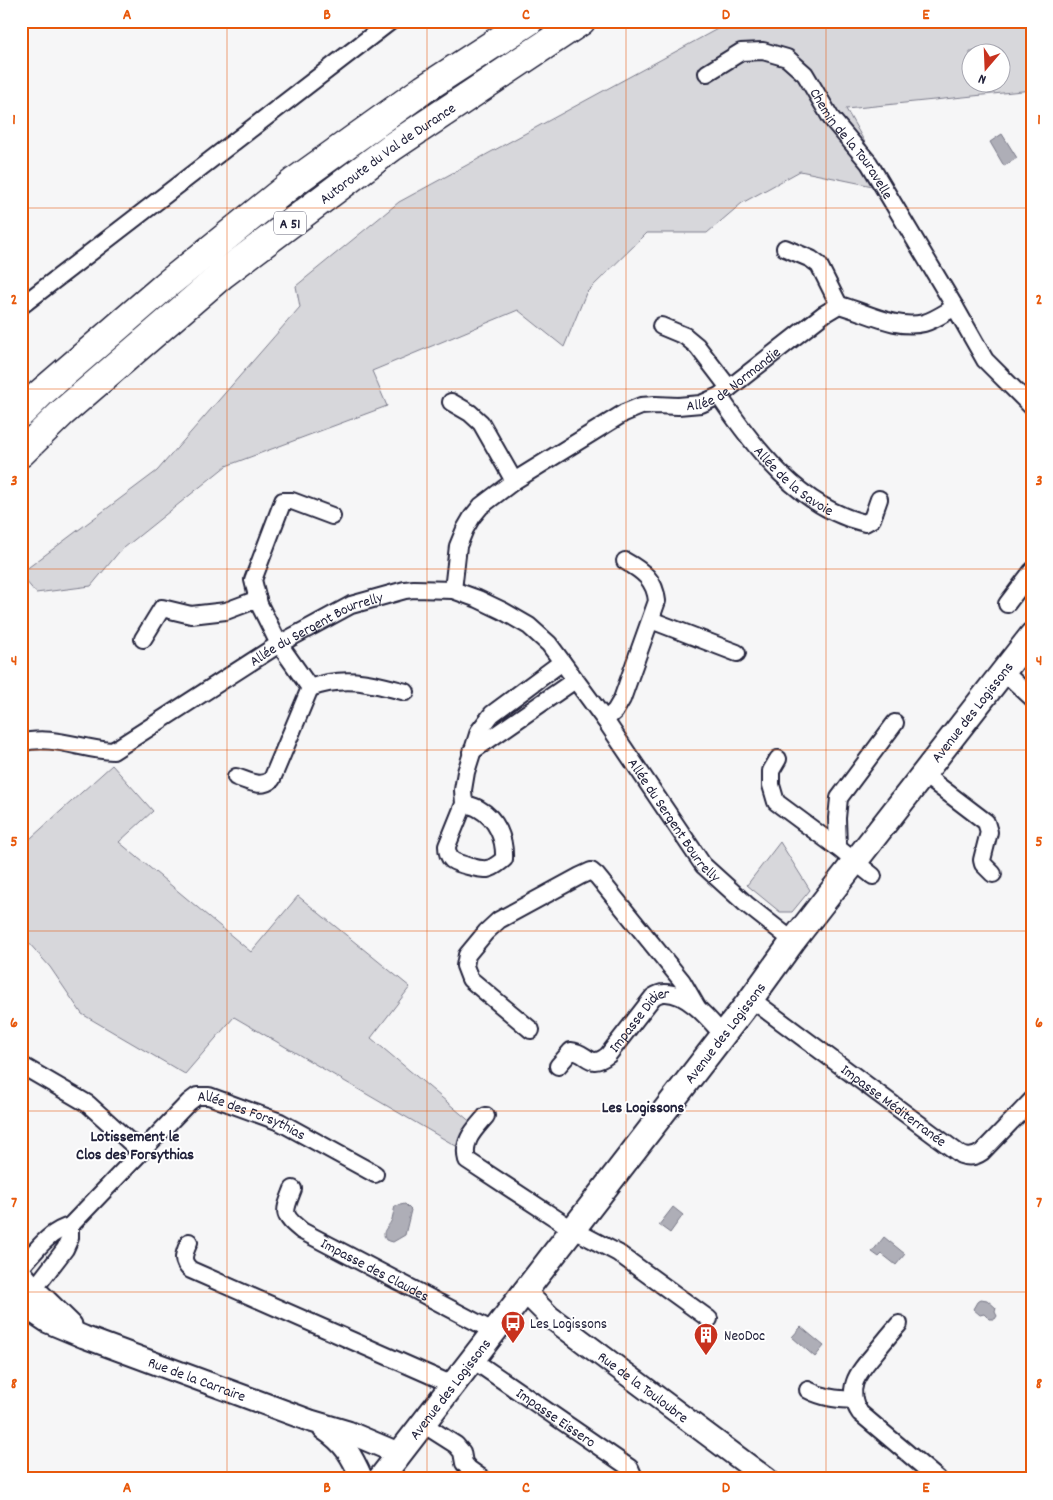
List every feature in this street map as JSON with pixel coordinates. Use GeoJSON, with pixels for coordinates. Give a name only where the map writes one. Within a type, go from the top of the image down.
{"type":"FeatureCollection","features":[{"type":"Feature","properties":{"kind":"highway","name":"Autoroute du Val de Durance"},"geometry":{"type":"LineString","coordinates":[[21,413],[41,393],[165,286],[294,182],[424,89],[529,21]]}},
{"type":"Feature","properties":{"kind":"highway","name":"Autoroute du Val de Durance"},"geometry":{"type":"LineString","coordinates":[[21,453],[62,413],[223,274],[392,147],[581,21]]}},
{"type":"Feature","properties":{"kind":"main road","name":"Avenue des Logissons"},"geometry":{"type":"LineString","coordinates":[[380,1479],[1032,634]]}},
{"type":"Feature","properties":{"kind":"street"},"geometry":{"type":"LineString","coordinates":[[21,306],[391,21]]}},
{"type":"Feature","properties":{"kind":"street","name":"Chemin de la Touravelle"},"geometry":{"type":"LineString","coordinates":[[707,72],[741,52],[763,51],[786,58],[805,74],[832,118],[869,163],[956,307]]}},
{"type":"Feature","properties":{"kind":"street"},"geometry":{"type":"LineString","coordinates":[[785,248],[811,259],[819,265],[839,305],[901,324],[926,323],[956,307],[985,360],[1032,407]]}},
{"type":"Feature","properties":{"kind":"street","name":"Allée de Normandie"},"geometry":{"type":"LineString","coordinates":[[453,590],[458,546],[465,529],[481,506],[514,481],[624,413],[641,406],[701,404],[724,392],[824,314],[839,305]]}},
{"type":"Feature","properties":{"kind":"street","name":"Allée de la Savoie"},"geometry":{"type":"LineString","coordinates":[[661,326],[684,336],[697,346],[767,460],[797,489],[833,512],[865,523],[872,519],[879,498]]}},
{"type":"Feature","properties":{"kind":"street"},"geometry":{"type":"LineString","coordinates":[[451,402],[470,413],[481,423],[514,481]]}},
{"type":"Feature","properties":{"kind":"street"},"geometry":{"type":"LineString","coordinates":[[310,688],[279,644],[258,599],[253,580],[283,501],[292,501],[332,516]]}},
{"type":"Feature","properties":{"kind":"street"},"geometry":{"type":"LineString","coordinates":[[605,720],[615,711],[622,699],[657,601],[656,591],[650,579],[640,569],[625,561]]}},
{"type":"Feature","properties":{"kind":"street"},"geometry":{"type":"LineString","coordinates":[[1006,604],[1032,571]]}},
{"type":"Feature","properties":{"kind":"street","name":"Allée du Sergent Bourrelly"},"geometry":{"type":"LineString","coordinates":[[21,743],[55,740],[95,750],[113,751],[279,644],[351,605],[405,590],[453,590],[503,611],[529,626],[550,644],[605,720],[703,866],[746,904],[794,941]]}},
{"type":"Feature","properties":{"kind":"street"},"geometry":{"type":"LineString","coordinates":[[143,639],[162,608],[191,615],[226,612],[258,599]]}},
{"type":"Feature","properties":{"kind":"street"},"geometry":{"type":"LineString","coordinates":[[651,620],[738,653]]}},
{"type":"Feature","properties":{"kind":"street"},"geometry":{"type":"LineString","coordinates":[[464,804],[463,790],[479,731],[492,714],[562,662]]}},
{"type":"Feature","properties":{"kind":"street"},"geometry":{"type":"LineString","coordinates":[[1003,671],[1032,698]]}},
{"type":"Feature","properties":{"kind":"street"},"geometry":{"type":"LineString","coordinates":[[236,776],[259,784],[266,784],[272,779],[310,688],[324,683],[346,680],[369,682],[406,692]]}},
{"type":"Feature","properties":{"kind":"street"},"geometry":{"type":"LineString","coordinates":[[472,752],[575,680]]}},
{"type":"Feature","properties":{"kind":"street"},"geometry":{"type":"LineString","coordinates":[[856,862],[837,818],[839,798],[896,723]]}},
{"type":"Feature","properties":{"kind":"street"},"geometry":{"type":"LineString","coordinates":[[778,759],[771,771],[770,785],[776,802],[856,862]]}},
{"type":"Feature","properties":{"kind":"street"},"geometry":{"type":"LineString","coordinates":[[923,774],[986,822],[988,832],[982,860],[983,864],[993,874]]}},
{"type":"Feature","properties":{"kind":"street"},"geometry":{"type":"LineString","coordinates":[[531,1030],[470,978],[465,966],[467,955],[499,920],[580,876],[591,872],[597,876],[682,981],[698,1007]]}},
{"type":"Feature","properties":{"kind":"street","name":"Impasse Didier"},"geometry":{"type":"LineString","coordinates":[[558,1066],[571,1050],[578,1051],[590,1061],[601,1061],[608,1055],[653,996],[664,992],[678,996],[698,1007],[722,1034]]}},
{"type":"Feature","properties":{"kind":"street","name":"Impasse Méditerranée"},"geometry":{"type":"LineString","coordinates":[[751,998],[960,1155],[967,1157],[976,1156],[982,1152],[1032,1100]]}},
{"type":"Feature","properties":{"kind":"street"},"geometry":{"type":"LineString","coordinates":[[21,1065],[88,1104],[141,1152]]}},
{"type":"Feature","properties":{"kind":"street","name":"Allée des Forsythias"},"geometry":{"type":"LineString","coordinates":[[21,1267],[50,1236],[60,1228],[70,1226],[189,1102],[198,1096],[209,1096],[280,1122],[375,1174]]}},
{"type":"Feature","properties":{"kind":"street"},"geometry":{"type":"LineString","coordinates":[[486,1116],[466,1141],[464,1150],[467,1160],[572,1230],[618,1253],[709,1319]]}},
{"type":"Feature","properties":{"kind":"street","name":"Impasse des Claudes"},"geometry":{"type":"LineString","coordinates":[[293,1189],[285,1210],[287,1219],[302,1231],[495,1332]]}},
{"type":"Feature","properties":{"kind":"street"},"geometry":{"type":"LineString","coordinates":[[25,1300],[65,1249],[70,1238],[70,1226]]}},
{"type":"Feature","properties":{"kind":"street"},"geometry":{"type":"LineString","coordinates":[[188,1242],[183,1257],[185,1265],[191,1270],[453,1385]]}},
{"type":"Feature","properties":{"kind":"street","name":"Rue de la Carraire"},"geometry":{"type":"LineString","coordinates":[[21,1272],[25,1300],[48,1322],[84,1337],[348,1432],[400,1454]]}},
{"type":"Feature","properties":{"kind":"street","name":"Rue de la Touloubre"},"geometry":{"type":"LineString","coordinates":[[525,1292],[550,1317],[767,1479]]}},
{"type":"Feature","properties":{"kind":"street"},"geometry":{"type":"LineString","coordinates":[[899,1324],[857,1377],[853,1392],[854,1400],[860,1413],[938,1479]]}},
{"type":"Feature","properties":{"kind":"street","name":"Impasse Eissero"},"geometry":{"type":"LineString","coordinates":[[472,1360],[630,1468],[633,1475],[632,1479]]}},
{"type":"Feature","properties":{"kind":"street"},"geometry":{"type":"LineString","coordinates":[[808,1390],[818,1396],[830,1399],[854,1400]]}},
{"type":"Feature","properties":{"kind":"street","name":"Rue de la Carraire"},"geometry":{"type":"LineString","coordinates":[[312,1420],[337,1438],[348,1451],[362,1479]]}},
{"type":"Feature","properties":{"kind":"street"},"geometry":{"type":"LineString","coordinates":[[423,1424],[456,1445],[462,1452],[464,1463],[483,1479]]}},
{"type":"Feature","properties":{"kind":"shaded area"},"geometry":{"type":"Polygon","coordinates":[[[732,21],[1032,21],[1032,90],[846,109],[892,190],[800,171],[742,203],[707,233],[647,233],[586,293],[564,347],[518,310],[372,371],[387,406],[226,466],[119,552],[91,586],[36,593],[21,573],[157,471],[300,307],[296,286],[399,202],[732,21]]]}},
{"type":"Feature","properties":{"kind":"shaded area"},"geometry":{"type":"Polygon","coordinates":[[[1002,134],[1017,158],[1004,166],[990,142],[1002,134]]]}},
{"type":"Feature","properties":{"kind":"shaded area"},"geometry":{"type":"Polygon","coordinates":[[[112,765],[153,811],[119,842],[251,952],[298,896],[410,987],[371,1038],[473,1124],[456,1146],[234,1017],[185,1074],[82,1014],[50,967],[21,934],[21,847],[112,765]]]}},
{"type":"Feature","properties":{"kind":"shaded area"},"geometry":{"type":"Polygon","coordinates":[[[780,842],[810,890],[792,912],[780,912],[747,885],[780,842]]]}},
{"type":"Feature","properties":{"kind":"shaded area"},"geometry":{"type":"Polygon","coordinates":[[[405,1204],[411,1210],[405,1235],[393,1242],[386,1240],[384,1231],[391,1222],[395,1206],[405,1204]]]}},
{"type":"Feature","properties":{"kind":"shaded area"},"geometry":{"type":"Polygon","coordinates":[[[673,1207],[683,1215],[670,1233],[659,1225],[673,1207]]]}},
{"type":"Feature","properties":{"kind":"shaded area"},"geometry":{"type":"Polygon","coordinates":[[[884,1237],[905,1254],[896,1265],[882,1254],[879,1257],[872,1252],[884,1237]]]}},
{"type":"Feature","properties":{"kind":"shaded area"},"geometry":{"type":"Polygon","coordinates":[[[981,1299],[987,1300],[996,1308],[997,1316],[995,1319],[989,1319],[984,1314],[980,1315],[973,1309],[981,1299]]]}},
{"type":"Feature","properties":{"kind":"shaded area"},"geometry":{"type":"Polygon","coordinates":[[[801,1327],[824,1346],[815,1357],[792,1337],[801,1327]]]}},
{"type":"Feature","properties":{"kind":"place","name":"Les Logissons"},"geometry":{"type":"Point","coordinates":[513,1344]}},
{"type":"Feature","properties":{"kind":"place","name":"NeoDoc"},"geometry":{"type":"Point","coordinates":[706,1356]}},
{"type":"Feature","properties":{"kind":"district","name":"Les Logissons"},"geometry":{"type":"Point","coordinates":[643,1106]}},
{"type":"Feature","properties":{"kind":"district","name":"Lotissement le Clos des Forsythias"},"geometry":{"type":"Point","coordinates":[135,1144]}}]}
